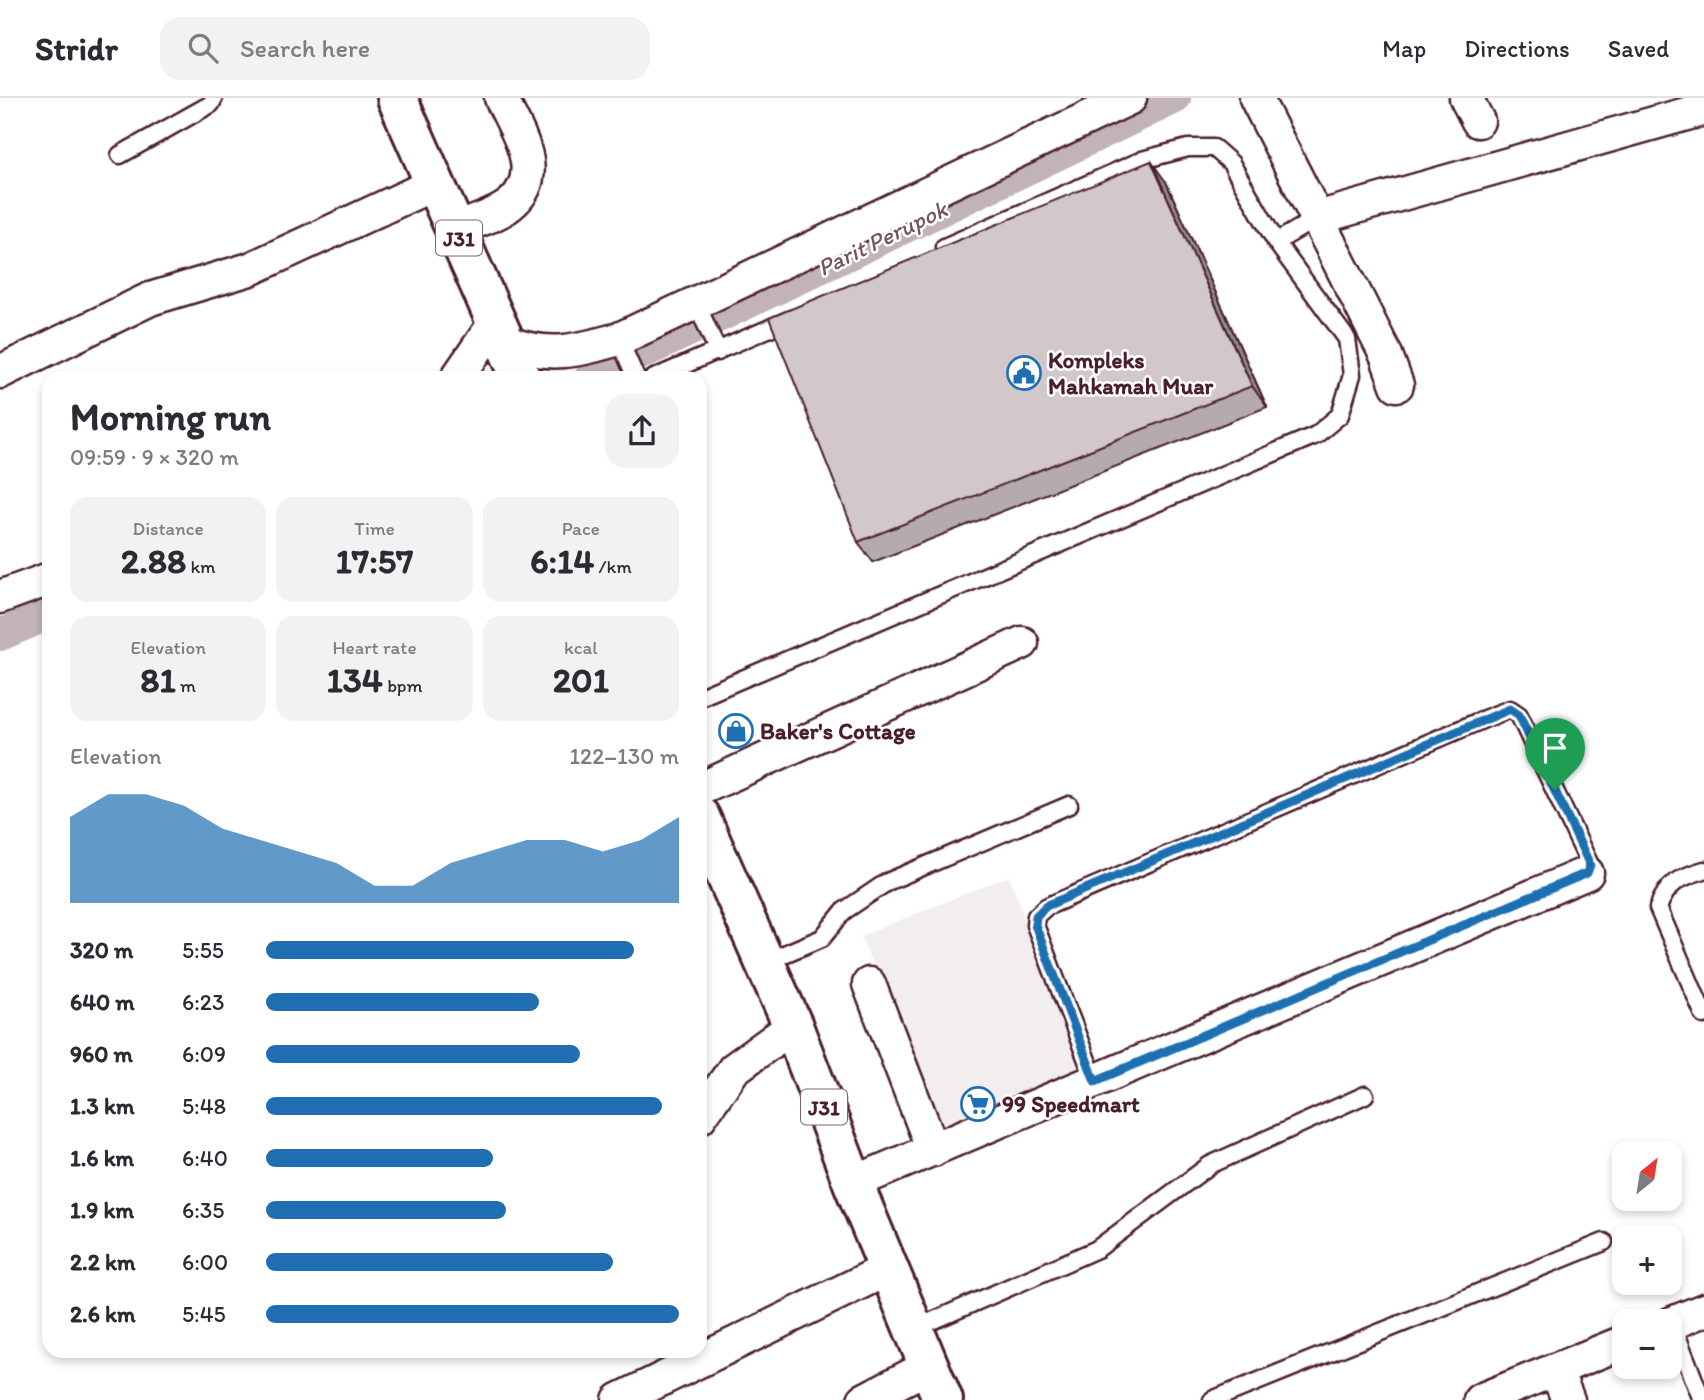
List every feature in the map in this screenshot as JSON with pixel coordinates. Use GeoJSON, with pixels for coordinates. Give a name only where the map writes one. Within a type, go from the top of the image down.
{"type":"FeatureCollection","features":[{"type":"Feature","properties":{"kind":"main road","name":"J31"},"geometry":{"type":"LineString","coordinates":[[397,98],[518,371]]}},
{"type":"Feature","properties":{"kind":"main road","name":"J31"},"geometry":{"type":"LineString","coordinates":[[707,833],[793,1026],[853,1183],[914,1329],[907,1386]]}},
{"type":"Feature","properties":{"kind":"street"},"geometry":{"type":"LineString","coordinates":[[455,230],[513,203],[524,187],[529,165],[527,154],[501,98]]}},
{"type":"Feature","properties":{"kind":"street"},"geometry":{"type":"LineString","coordinates":[[464,371],[502,332],[536,353],[587,348],[619,339],[1130,98]]}},
{"type":"Feature","properties":{"kind":"street"},"geometry":{"type":"LineString","coordinates":[[1255,98],[1386,355],[1397,385]]}},
{"type":"Feature","properties":{"kind":"street"},"geometry":{"type":"LineString","coordinates":[[1317,218],[1704,109]]}},
{"type":"Feature","properties":{"kind":"street"},"geometry":{"type":"LineString","coordinates":[[0,372],[150,299],[250,269],[434,184]]}},
{"type":"Feature","properties":{"kind":"street"},"geometry":{"type":"LineString","coordinates":[[0,597],[42,582]]}},
{"type":"Feature","properties":{"kind":"street"},"geometry":{"type":"LineString","coordinates":[[707,786],[1022,643]]}},
{"type":"Feature","properties":{"kind":"street"},"geometry":{"type":"LineString","coordinates":[[853,1183],[1587,873]]}},
{"type":"Feature","properties":{"kind":"street"},"geometry":{"type":"LineString","coordinates":[[869,984],[933,1150]]}},
{"type":"Feature","properties":{"kind":"street"},"geometry":{"type":"LineString","coordinates":[[707,1108],[743,1063],[793,1026]]}},
{"type":"Feature","properties":{"kind":"street"},"geometry":{"type":"LineString","coordinates":[[707,1357],[888,1269]]}},
{"type":"Feature","properties":{"kind":"street"},"geometry":{"type":"LineString","coordinates":[[1682,1319],[1704,1310]]}},
{"type":"Feature","properties":{"kind":"street"},"geometry":{"type":"LineString","coordinates":[[1480,1400],[1612,1347]]}},
{"type":"Feature","properties":{"kind":"street"},"geometry":{"type":"LineString","coordinates":[[619,1400],[705,1358]]}},
{"type":"Feature","properties":{"kind":"street"},"geometry":{"type":"LineString","coordinates":[[1556,1370],[1568,1400]]}},
{"type":"Feature","properties":{"kind":"lane"},"geometry":{"type":"LineString","coordinates":[[120,155],[211,104],[214,98]]}},
{"type":"Feature","properties":{"kind":"lane"},"geometry":{"type":"LineString","coordinates":[[707,694],[1316,435],[1340,415],[1352,375],[1347,339],[1276,242],[1231,163],[1214,148],[1188,148],[1142,160],[930,254]]}},
{"type":"Feature","properties":{"kind":"lane"},"geometry":{"type":"LineString","coordinates":[[1276,242],[1317,218]]}},
{"type":"Feature","properties":{"kind":"lane"},"geometry":{"type":"LineString","coordinates":[[696,302],[718,352]]}},
{"type":"Feature","properties":{"kind":"lane"},"geometry":{"type":"LineString","coordinates":[[671,371],[805,312]]}},
{"type":"Feature","properties":{"kind":"lane"},"geometry":{"type":"LineString","coordinates":[[619,339],[633,371]]}},
{"type":"Feature","properties":{"kind":"lane"},"geometry":{"type":"LineString","coordinates":[[1095,1081],[1035,925],[1036,916],[1046,906],[1484,719],[1510,709],[1519,715],[1590,865],[1587,873]]}},
{"type":"Feature","properties":{"kind":"lane"},"geometry":{"type":"LineString","coordinates":[[765,961],[822,937],[844,911],[887,882],[1069,805]]}},
{"type":"Feature","properties":{"kind":"lane"},"geometry":{"type":"LineString","coordinates":[[1704,870],[1681,876],[1664,890],[1658,908],[1704,1015]]}},
{"type":"Feature","properties":{"kind":"lane"},"geometry":{"type":"LineString","coordinates":[[914,1329],[1097,1249],[1210,1165],[1365,1095]]}},
{"type":"Feature","properties":{"kind":"lane"},"geometry":{"type":"LineString","coordinates":[[1212,1400],[1604,1242]]}},
{"type":"Feature","properties":{"kind":"lane"},"geometry":{"type":"LineString","coordinates":[[1682,1350],[1702,1400]]}},
{"type":"Feature","properties":{"kind":"shaded area"},"geometry":{"type":"Polygon","coordinates":[[[1009,876],[1084,1075],[940,1136],[861,936],[1009,876]]]}},
{"type":"Feature","properties":{"kind":"building","name":"Kompleks Mahkamah Muar"},"geometry":{"type":"Polygon","coordinates":[[[1151,161],[1252,386],[858,542],[769,318],[1151,161]]]}},
{"type":"Feature","properties":{"kind":"waterway","name":"Parit Perupok"},"geometry":{"type":"LineString","coordinates":[[605,371],[1175,98]]}},
{"type":"Feature","properties":{"kind":"waterway","name":"Parit Perupok"},"geometry":{"type":"LineString","coordinates":[[0,635],[42,617]]}},
{"type":"Feature","properties":{"kind":"place","name":"Kompleks Mahkamah Muar"},"geometry":{"type":"Point","coordinates":[1024,373]}},
{"type":"Feature","properties":{"kind":"place","name":"Baker's Cottage"},"geometry":{"type":"Point","coordinates":[736,731]}},
{"type":"Feature","properties":{"kind":"place","name":"99 Speedmart"},"geometry":{"type":"Point","coordinates":[978,1104]}},
{"type":"Feature","properties":{"kind":"route"},"geometry":{"type":"LineString","coordinates":[[1510,709],[1519,715],[1555,790],[1590,865],[1587,873],[1095,1081],[1035,925],[1036,916],[1046,906],[1510,709]]}}]}
